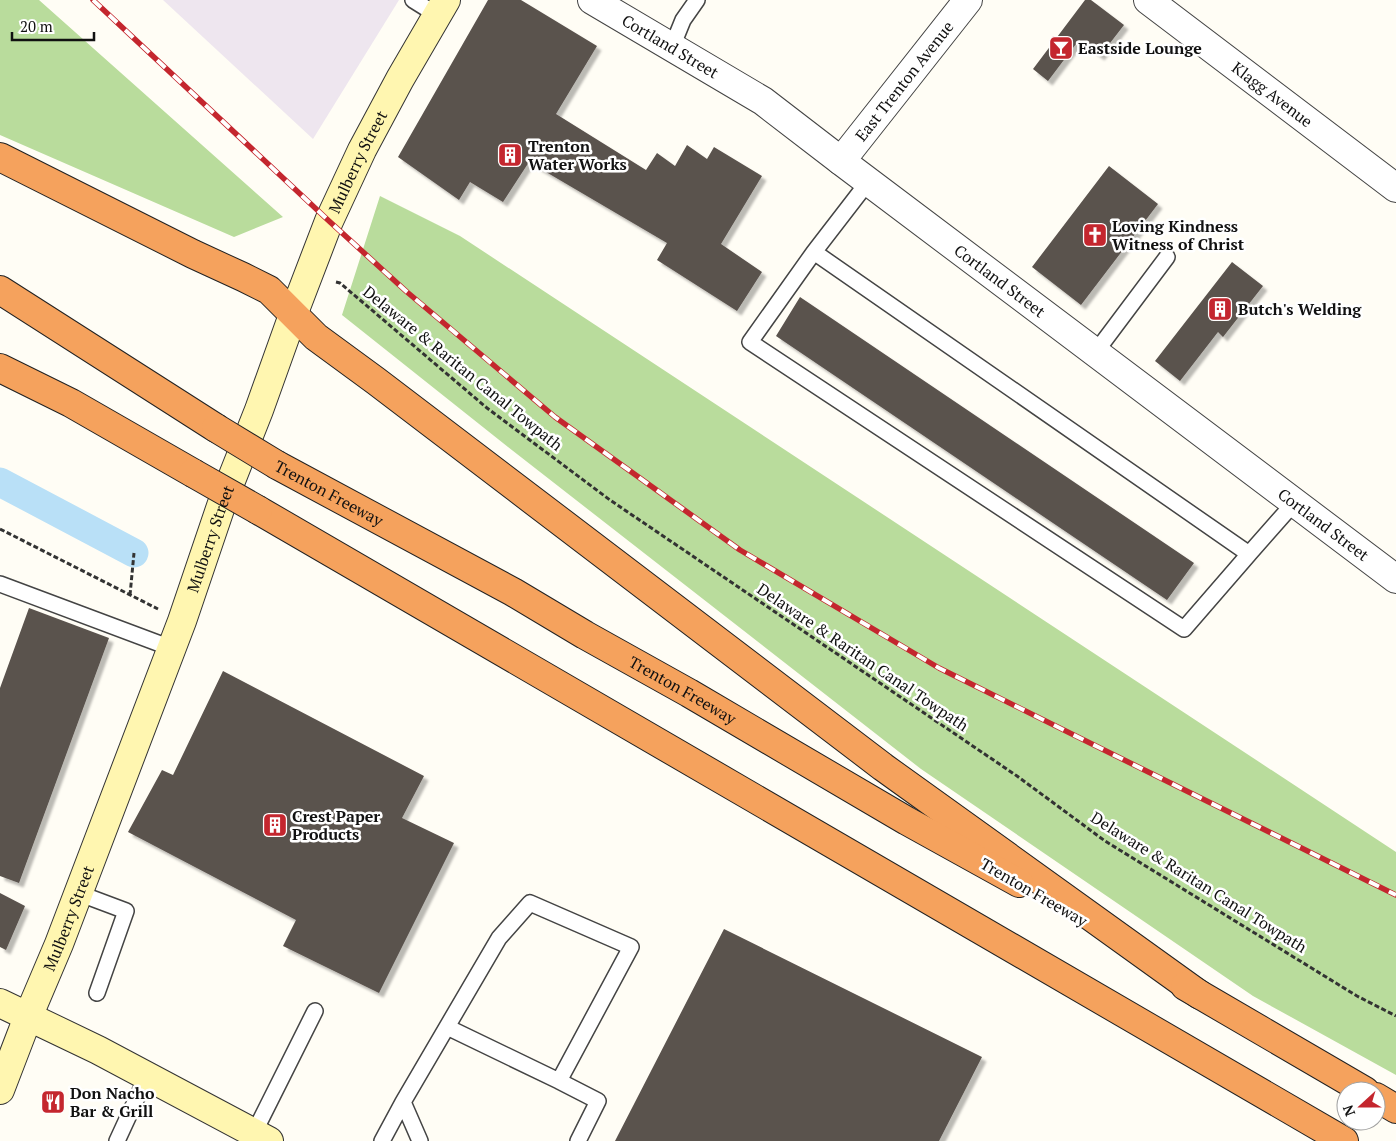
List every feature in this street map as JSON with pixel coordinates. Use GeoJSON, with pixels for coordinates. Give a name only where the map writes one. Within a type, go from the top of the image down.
{"type":"FeatureCollection","features":[{"type":"Feature","properties":{"kind":"highway"},"geometry":{"type":"LineString","coordinates":[[0,157],[269,290],[316,337],[883,767],[1200,995]]}},
{"type":"Feature","properties":{"kind":"highway","name":"Trenton Freeway"},"geometry":{"type":"LineString","coordinates":[[0,290],[277,465],[513,592],[907,821],[1071,912],[1200,995],[1348,1081]]}},
{"type":"Feature","properties":{"kind":"highway"},"geometry":{"type":"LineString","coordinates":[[0,349],[71,403]]}},
{"type":"Feature","properties":{"kind":"highway"},"geometry":{"type":"LineString","coordinates":[[0,368],[71,403],[194,473],[1344,1141]]}},
{"type":"Feature","properties":{"kind":"street","name":"Cortland Street"},"geometry":{"type":"LineString","coordinates":[[592,0],[763,101],[1396,579]]}},
{"type":"Feature","properties":{"kind":"street","name":"East Trenton Avenue"},"geometry":{"type":"LineString","coordinates":[[840,161],[968,0]]}},
{"type":"Feature","properties":{"kind":"street","name":"Klagg Avenue"},"geometry":{"type":"LineString","coordinates":[[1148,0],[1396,188]]}},
{"type":"Feature","properties":{"kind":"street","name":"Mulberry Street"},"geometry":{"type":"LineString","coordinates":[[0,1090],[59,944],[185,612],[221,506],[339,197],[400,79],[441,8]]}},
{"type":"Feature","properties":{"kind":"street"},"geometry":{"type":"LineString","coordinates":[[0,1003],[98,1050],[262,1137]]}},
{"type":"Feature","properties":{"kind":"lane"},"geometry":{"type":"LineString","coordinates":[[413,0],[441,8]]}},
{"type":"Feature","properties":{"kind":"lane"},"geometry":{"type":"LineString","coordinates":[[672,46],[684,20],[697,0]]}},
{"type":"Feature","properties":{"kind":"lane"},"geometry":{"type":"LineString","coordinates":[[868,182],[814,252],[750,342],[1184,629],[1294,502]]}},
{"type":"Feature","properties":{"kind":"lane"},"geometry":{"type":"LineString","coordinates":[[814,252],[1249,554]]}},
{"type":"Feature","properties":{"kind":"lane"},"geometry":{"type":"LineString","coordinates":[[1095,353],[1167,258]]}},
{"type":"Feature","properties":{"kind":"lane"},"geometry":{"type":"LineString","coordinates":[[0,584],[171,648]]}},
{"type":"Feature","properties":{"kind":"lane"},"geometry":{"type":"LineString","coordinates":[[78,893],[126,911],[97,994]]}},
{"type":"Feature","properties":{"kind":"lane"},"geometry":{"type":"LineString","coordinates":[[382,1141],[499,938],[530,903],[631,947],[559,1081]]}},
{"type":"Feature","properties":{"kind":"lane"},"geometry":{"type":"LineString","coordinates":[[262,1137],[315,1011]]}},
{"type":"Feature","properties":{"kind":"lane"},"geometry":{"type":"LineString","coordinates":[[447,1027],[598,1101],[578,1141]]}},
{"type":"Feature","properties":{"kind":"lane"},"geometry":{"type":"LineString","coordinates":[[117,1141],[147,1076]]}},
{"type":"Feature","properties":{"kind":"lane"},"geometry":{"type":"LineString","coordinates":[[403,1102],[420,1141]]}},
{"type":"Feature","properties":{"kind":"path","name":"Delaware & Raritan Canal Towpath"},"geometry":{"type":"LineString","coordinates":[[340,283],[487,408],[610,500],[1017,776],[1106,841],[1357,996],[1396,1016]]}},
{"type":"Feature","properties":{"kind":"path"},"geometry":{"type":"LineString","coordinates":[[0,530],[156,608]]}},
{"type":"Feature","properties":{"kind":"path"},"geometry":{"type":"LineString","coordinates":[[130,595],[134,553]]}},
{"type":"Feature","properties":{"kind":"shaded area"},"geometry":{"type":"Polygon","coordinates":[[[163,0],[399,0],[313,139],[163,0]]]}},
{"type":"Feature","properties":{"kind":"green space"},"geometry":{"type":"Polygon","coordinates":[[[0,0],[39,0],[283,217],[234,237],[0,135],[0,0]]]}},
{"type":"Feature","properties":{"kind":"green space"},"geometry":{"type":"Polygon","coordinates":[[[380,196],[460,236],[1396,852],[1396,1075],[1253,996],[921,769],[342,315],[380,196]]]}},
{"type":"Feature","properties":{"kind":"building","name":"Trenton Water Works"},"geometry":{"type":"Polygon","coordinates":[[[488,0],[521,0],[597,46],[556,114],[646,170],[657,153],[675,166],[687,145],[707,159],[714,147],[762,176],[721,244],[762,272],[737,311],[657,260],[667,243],[529,162],[503,202],[470,182],[459,200],[398,157],[488,0]]]}},
{"type":"Feature","properties":{"kind":"building","name":"Eastside Lounge"},"geometry":{"type":"Polygon","coordinates":[[[1085,0],[1091,0],[1124,25],[1100,56],[1079,40],[1048,81],[1033,69],[1085,0]]]}},
{"type":"Feature","properties":{"kind":"building","name":"Loving Kindness Witness of Christ"},"geometry":{"type":"Polygon","coordinates":[[[1109,166],[1158,204],[1081,305],[1032,267],[1109,166]]]}},
{"type":"Feature","properties":{"kind":"building","name":"Butch's Welding"},"geometry":{"type":"Polygon","coordinates":[[[1232,262],[1263,286],[1223,337],[1218,332],[1180,381],[1155,361],[1232,262]]]}},
{"type":"Feature","properties":{"kind":"building"},"geometry":{"type":"Polygon","coordinates":[[[800,297],[1194,563],[1167,600],[776,336],[800,297]]]}},
{"type":"Feature","properties":{"kind":"building"},"geometry":{"type":"Polygon","coordinates":[[[29,608],[109,638],[19,883],[0,876],[0,688],[29,608]]]}},
{"type":"Feature","properties":{"kind":"building","name":"Crest Paper Products"},"geometry":{"type":"Polygon","coordinates":[[[223,671],[424,776],[402,818],[454,843],[379,993],[283,946],[296,920],[128,832],[162,770],[173,775],[223,671]]]}},
{"type":"Feature","properties":{"kind":"building"},"geometry":{"type":"Polygon","coordinates":[[[0,893],[25,906],[6,950],[0,947],[0,893]]]}},
{"type":"Feature","properties":{"kind":"building"},"geometry":{"type":"Polygon","coordinates":[[[724,929],[982,1057],[939,1141],[615,1141],[724,929]]]}},
{"type":"Feature","properties":{"kind":"waterway"},"geometry":{"type":"LineString","coordinates":[[0,482],[134,553]]}},
{"type":"Feature","properties":{"kind":"railway"},"geometry":{"type":"LineString","coordinates":[[93,0],[407,292],[555,417],[740,550],[939,668],[1396,895]]}},
{"type":"Feature","properties":{"kind":"place","name":"Eastside Lounge"},"geometry":{"type":"Point","coordinates":[1061,48]}},
{"type":"Feature","properties":{"kind":"place","name":"Trenton Water Works"},"geometry":{"type":"Point","coordinates":[510,155]}},
{"type":"Feature","properties":{"kind":"place","name":"Loving Kindness Witness of Christ"},"geometry":{"type":"Point","coordinates":[1095,235]}},
{"type":"Feature","properties":{"kind":"place","name":"Butch's Welding"},"geometry":{"type":"Point","coordinates":[1220,309]}},
{"type":"Feature","properties":{"kind":"place","name":"Crest Paper Products"},"geometry":{"type":"Point","coordinates":[275,825]}},
{"type":"Feature","properties":{"kind":"place","name":"Don Nacho Bar & Grill"},"geometry":{"type":"Point","coordinates":[53,1102]}}]}
